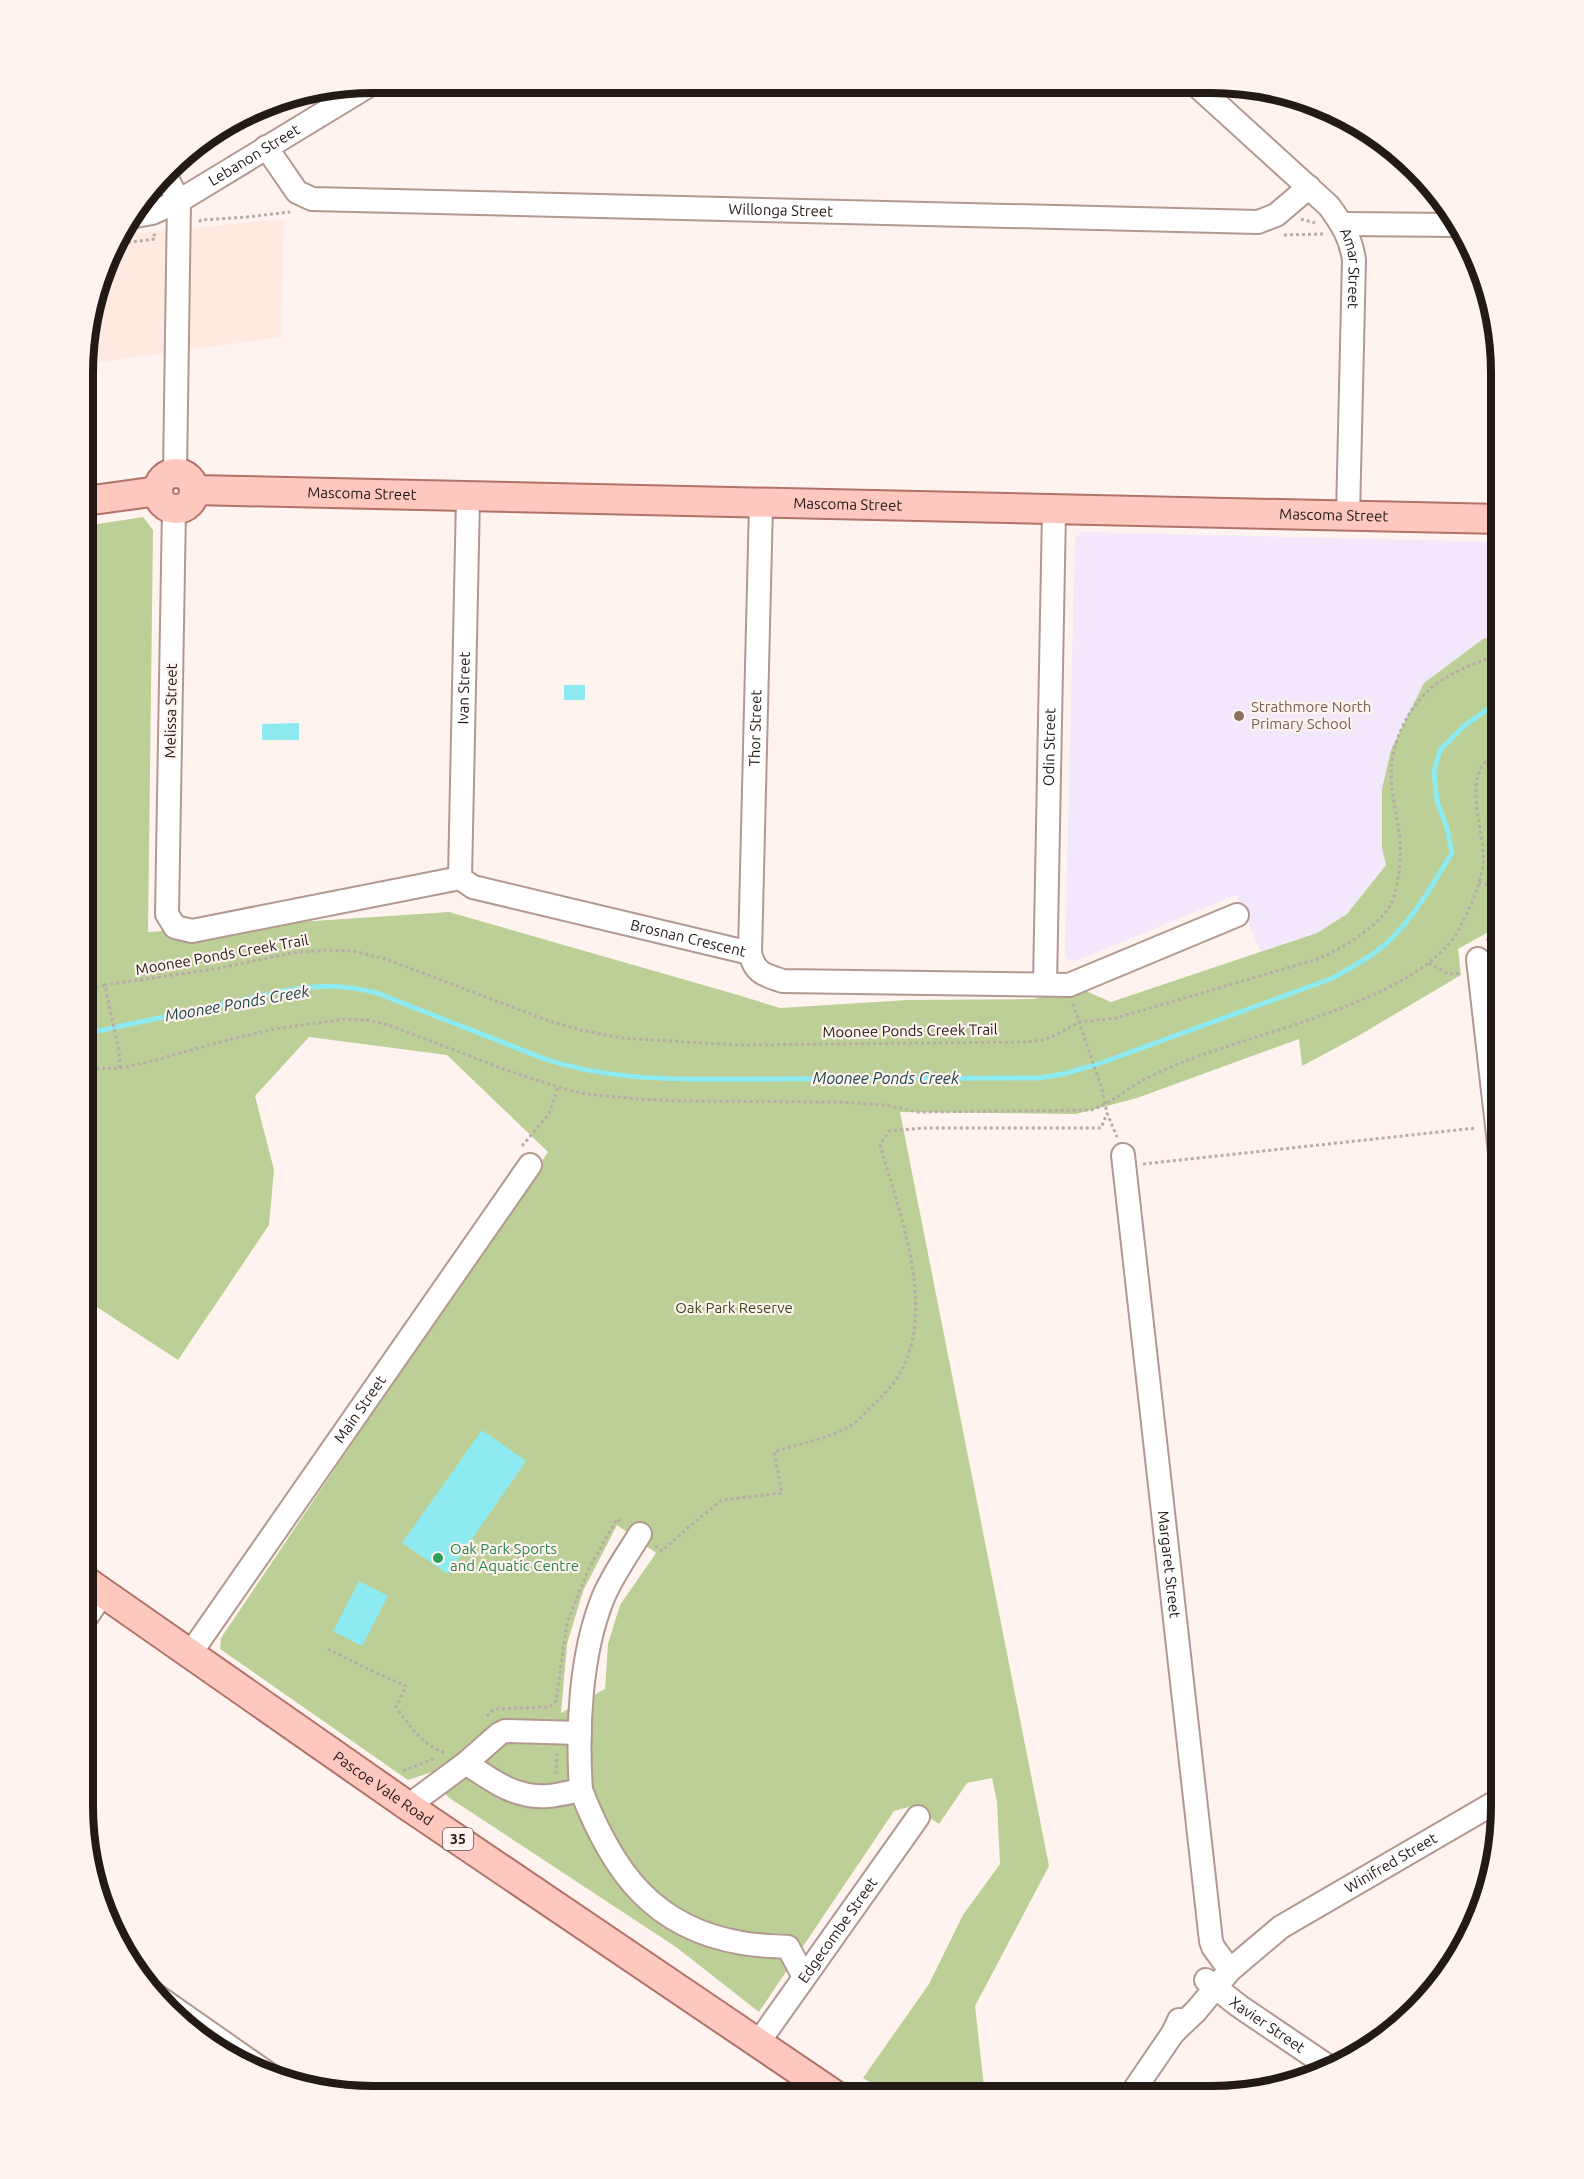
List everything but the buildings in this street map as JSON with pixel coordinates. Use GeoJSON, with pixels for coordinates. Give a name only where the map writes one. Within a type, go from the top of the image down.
{"type":"FeatureCollection","features":[{"type":"Feature","properties":{"kind":"main road","name":"Mascoma Street"},"geometry":{"type":"LineString","coordinates":[[93,500],[176,490],[1491,519]]}},
{"type":"Feature","properties":{"kind":"main road","name":"Pascoe Vale Road"},"geometry":{"type":"LineString","coordinates":[[93,1586],[408,1806],[820,2086]]}},
{"type":"Feature","properties":{"kind":"street","name":"Amar Street"},"geometry":{"type":"LineString","coordinates":[[1205,93],[1329,206],[1352,242],[1354,260],[1348,516]]}},
{"type":"Feature","properties":{"kind":"street","name":"Lebanon Street"},"geometry":{"type":"LineString","coordinates":[[142,215],[152,213],[179,201],[353,94]]}},
{"type":"Feature","properties":{"kind":"street","name":"Willonga Street"},"geometry":{"type":"LineString","coordinates":[[266,147],[297,192],[312,199],[1258,222],[1276,215],[1309,187]]}},
{"type":"Feature","properties":{"kind":"street","name":"Melissa Street"},"geometry":{"type":"LineString","coordinates":[[168,182],[179,201],[176,490],[167,914],[175,927],[192,931],[459,878]]}},
{"type":"Feature","properties":{"kind":"street"},"geometry":{"type":"LineString","coordinates":[[1342,224],[1449,225]]}},
{"type":"Feature","properties":{"kind":"street","name":"Ivan Street"},"geometry":{"type":"LineString","coordinates":[[459,878],[468,497]]}},
{"type":"Feature","properties":{"kind":"street","name":"Thor Street"},"geometry":{"type":"LineString","coordinates":[[750,953],[761,504]]}},
{"type":"Feature","properties":{"kind":"street","name":"Odin Street"},"geometry":{"type":"LineString","coordinates":[[1045,984],[1054,511]]}},
{"type":"Feature","properties":{"kind":"street","name":"Brosnan Crescent"},"geometry":{"type":"LineString","coordinates":[[459,878],[473,887],[750,953],[753,963],[761,974],[783,981],[1069,985],[1237,915]]}},
{"type":"Feature","properties":{"kind":"street"},"geometry":{"type":"LineString","coordinates":[[1471,966],[1491,1096]]}},
{"type":"Feature","properties":{"kind":"street","name":"Main Street"},"geometry":{"type":"LineString","coordinates":[[190,1654],[525,1157]]}},
{"type":"Feature","properties":{"kind":"street","name":"Margaret Street"},"geometry":{"type":"LineString","coordinates":[[1124,1161],[1211,1941],[1226,1965]]}},
{"type":"Feature","properties":{"kind":"street"},"geometry":{"type":"LineString","coordinates":[[640,1534],[603,1598],[593,1630],[582,1691],[581,1790],[603,1843],[634,1886],[651,1903],[669,1917],[689,1928],[718,1938],[744,1944],[788,1947],[804,1977]]}},
{"type":"Feature","properties":{"kind":"street"},"geometry":{"type":"LineString","coordinates":[[408,1806],[505,1731],[580,1733]]}},
{"type":"Feature","properties":{"kind":"street"},"geometry":{"type":"LineString","coordinates":[[466,1763],[503,1787],[524,1794],[547,1796],[581,1790]]}},
{"type":"Feature","properties":{"kind":"street","name":"Winifred Street"},"geometry":{"type":"LineString","coordinates":[[1137,2086],[1173,2033],[1226,1965],[1281,1927],[1491,1805]]}},
{"type":"Feature","properties":{"kind":"street","name":"Edgecombe Street"},"geometry":{"type":"LineString","coordinates":[[758,2043],[918,1817]]}},
{"type":"Feature","properties":{"kind":"street","name":"Xavier Street"},"geometry":{"type":"LineString","coordinates":[[1210,1984],[1324,2062]]}},
{"type":"Feature","properties":{"kind":"street"},"geometry":{"type":"LineString","coordinates":[[198,2025],[229,2047]]}},
{"type":"Feature","properties":{"kind":"path","name":"Moonee Ponds Creek Trail"},"geometry":{"type":"LineString","coordinates":[[93,989],[291,953],[325,950],[353,951],[386,959],[504,1005],[581,1030],[654,1041],[737,1045],[1042,1040],[1079,1022],[1116,1018],[1318,959],[1341,948],[1365,931],[1389,909],[1399,877],[1401,848],[1399,821],[1392,789],[1391,758],[1402,728],[1416,704],[1439,682],[1491,657]]}},
{"type":"Feature","properties":{"kind":"path"},"geometry":{"type":"LineString","coordinates":[[93,1070],[120,1068],[144,1063],[274,1029],[345,1019],[367,1020],[389,1025],[457,1052],[558,1087],[586,1094],[636,1099],[839,1102],[885,1105],[918,1112],[1091,1110],[1105,1105],[1141,1081],[1183,1062],[1358,1001],[1391,986],[1429,963],[1458,931],[1479,882],[1483,863],[1483,846],[1475,796],[1476,785],[1484,764],[1491,757]]}},
{"type":"Feature","properties":{"kind":"path"},"geometry":{"type":"LineString","coordinates":[[1479,882],[1491,885]]}},
{"type":"Feature","properties":{"kind":"path"},"geometry":{"type":"LineString","coordinates":[[1429,963],[1448,974],[1471,966],[1491,931]]}},
{"type":"Feature","properties":{"kind":"path"},"geometry":{"type":"LineString","coordinates":[[105,985],[119,1052],[120,1068]]}},
{"type":"Feature","properties":{"kind":"path"},"geometry":{"type":"LineString","coordinates":[[1069,985],[1102,1089],[1107,1113],[1124,1161],[1481,1127]]}},
{"type":"Feature","properties":{"kind":"path"},"geometry":{"type":"LineString","coordinates":[[525,1157],[549,1114],[558,1087]]}},
{"type":"Feature","properties":{"kind":"path"},"geometry":{"type":"LineString","coordinates":[[486,1716],[494,1709],[550,1707],[556,1701],[567,1623],[588,1570],[617,1520],[662,1551],[722,1500],[782,1493],[774,1452],[827,1436],[852,1424],[879,1399],[899,1376],[910,1346],[916,1294],[909,1247],[880,1145],[889,1131],[926,1128],[1101,1128],[1107,1113]]}},
{"type":"Feature","properties":{"kind":"path"},"geometry":{"type":"LineString","coordinates":[[328,1649],[368,1670],[406,1686],[396,1707],[411,1729],[431,1747],[447,1754],[403,1771]]}},
{"type":"Feature","properties":{"kind":"shaded area"},"geometry":{"type":"Polygon","coordinates":[[[284,219],[281,337],[94,363],[95,336],[103,300],[114,266],[130,234],[284,219]]]}},
{"type":"Feature","properties":{"kind":"shaded area","name":"Strathmore North Primary School"},"geometry":{"type":"Polygon","coordinates":[[[1082,532],[1491,542],[1491,636],[1483,639],[1391,750],[1383,789],[1382,848],[1386,865],[1347,914],[1317,933],[1261,952],[1236,895],[1073,962],[1065,957],[1075,538],[1082,532]]]}},
{"type":"Feature","properties":{"kind":"green space","name":"Oak Park Reserve"},"geometry":{"type":"Polygon","coordinates":[[[143,517],[153,530],[148,932],[449,912],[780,1008],[908,1000],[1034,999],[1081,989],[1111,1002],[1317,933],[1347,914],[1386,865],[1382,848],[1382,789],[1391,750],[1424,683],[1483,639],[1491,636],[1491,931],[1458,949],[1461,975],[1302,1066],[1299,1039],[1137,1098],[1076,1114],[900,1112],[1049,1866],[975,2006],[984,2086],[876,2086],[863,2078],[929,1984],[963,1915],[1000,1864],[997,1802],[992,1778],[967,1783],[939,1824],[912,1806],[894,1811],[759,2012],[676,1947],[448,1797],[432,1772],[408,1780],[220,1649],[221,1638],[548,1152],[447,1055],[309,1037],[255,1096],[274,1170],[269,1225],[178,1360],[93,1305],[93,525],[143,517]],[[617,1525],[583,1591],[567,1644],[561,1713],[605,1689],[608,1644],[620,1605],[656,1553],[617,1525]]]}},
{"type":"Feature","properties":{"kind":"water"},"geometry":{"type":"Polygon","coordinates":[[[564,685],[585,685],[585,700],[564,700],[564,685]]]}},
{"type":"Feature","properties":{"kind":"water"},"geometry":{"type":"Polygon","coordinates":[[[299,723],[299,740],[262,740],[262,724],[299,723]]]}},
{"type":"Feature","properties":{"kind":"water"},"geometry":{"type":"Polygon","coordinates":[[[482,1430],[526,1461],[448,1574],[402,1543],[482,1430]]]}},
{"type":"Feature","properties":{"kind":"water"},"geometry":{"type":"Polygon","coordinates":[[[359,1581],[388,1596],[362,1646],[333,1631],[359,1581]]]}},
{"type":"Feature","properties":{"kind":"waterway","name":"Moonee Ponds Creek"},"geometry":{"type":"LineString","coordinates":[[93,1032],[284,991],[330,986],[377,993],[545,1059],[602,1073],[661,1078],[721,1079],[1039,1078],[1063,1074],[1098,1064],[1333,978],[1383,946],[1415,910],[1452,853],[1447,828],[1437,801],[1434,772],[1440,750],[1464,726],[1491,708]]}},
{"type":"Feature","properties":{"kind":"place","name":"Strathmore North Primary School"},"geometry":{"type":"Point","coordinates":[1239,716]}},
{"type":"Feature","properties":{"kind":"place","name":"Oak Park Sports and Aquatic Centre"},"geometry":{"type":"Point","coordinates":[438,1558]}}]}
